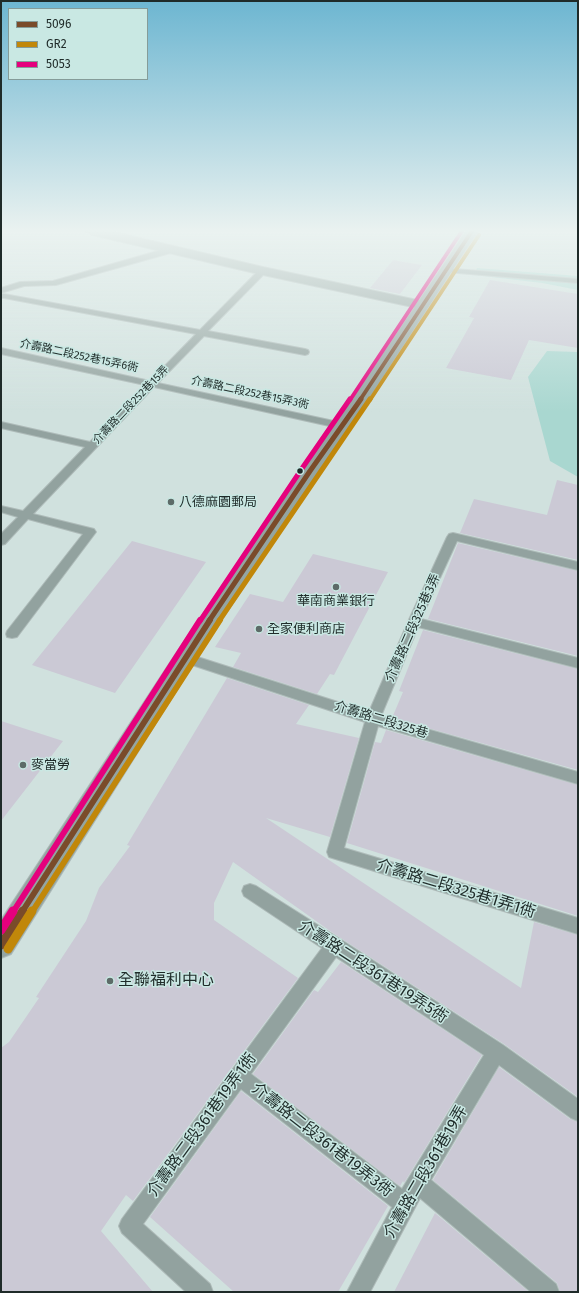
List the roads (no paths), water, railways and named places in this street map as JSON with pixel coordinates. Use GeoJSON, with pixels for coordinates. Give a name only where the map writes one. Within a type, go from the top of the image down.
{"type":"FeatureCollection","features":[{"type":"Feature","properties":{"kind":"main road"},"geometry":{"type":"LineString","coordinates":[[1,945],[185,658],[310,471],[344,426],[431,291]]}},
{"type":"Feature","properties":{"kind":"street"},"geometry":{"type":"LineString","coordinates":[[359,291],[422,305]]}},
{"type":"Feature","properties":{"kind":"lane","name":"介壽路二段252巷15弄"},"geometry":{"type":"LineString","coordinates":[[1,541],[92,445],[243,291]]}},
{"type":"Feature","properties":{"kind":"lane"},"geometry":{"type":"LineString","coordinates":[[2,293],[201,333],[305,352]]}},
{"type":"Feature","properties":{"kind":"lane","name":"介壽路二段252巷15弄6衖"},"geometry":{"type":"LineString","coordinates":[[1,352],[152,384]]}},
{"type":"Feature","properties":{"kind":"lane","name":"介壽路二段252巷15弄3衖"},"geometry":{"type":"LineString","coordinates":[[152,384],[344,426]]}},
{"type":"Feature","properties":{"kind":"lane"},"geometry":{"type":"LineString","coordinates":[[1,425],[92,445]]}},
{"type":"Feature","properties":{"kind":"lane"},"geometry":{"type":"LineString","coordinates":[[1,509],[90,532],[12,634]]}},
{"type":"Feature","properties":{"kind":"lane","name":"介壽路二段325巷3弄"},"geometry":{"type":"LineString","coordinates":[[335,852],[373,719],[414,622],[454,537],[578,566]]}},
{"type":"Feature","properties":{"kind":"lane"},"geometry":{"type":"LineString","coordinates":[[414,622],[578,663]]}},
{"type":"Feature","properties":{"kind":"lane","name":"介壽路二段325巷"},"geometry":{"type":"LineString","coordinates":[[185,658],[373,719],[578,778]]}},
{"type":"Feature","properties":{"kind":"lane","name":"介壽路二段325巷1弄1衖"},"geometry":{"type":"LineString","coordinates":[[335,852],[578,926]]}},
{"type":"Feature","properties":{"kind":"lane","name":"介壽路二段361巷19弄5衖"},"geometry":{"type":"LineString","coordinates":[[250,891],[496,1052],[578,1111]]}},
{"type":"Feature","properties":{"kind":"lane","name":"介壽路二段361巷19弄1衖"},"geometry":{"type":"LineString","coordinates":[[202,1292],[129,1226],[334,945]]}},
{"type":"Feature","properties":{"kind":"lane","name":"介壽路二段361巷19弄"},"geometry":{"type":"LineString","coordinates":[[358,1292],[405,1204],[496,1052]]}},
{"type":"Feature","properties":{"kind":"lane","name":"介壽路二段361巷19弄3衖"},"geometry":{"type":"LineString","coordinates":[[238,1075],[405,1204]]}},
{"type":"Feature","properties":{"kind":"lane"},"geometry":{"type":"LineString","coordinates":[[418,1183],[548,1292]]}},
{"type":"Feature","properties":{"kind":"place","name":"八德麻園郵局"},"geometry":{"type":"Point","coordinates":[171,502]}},
{"type":"Feature","properties":{"kind":"place","name":"華南商業銀行"},"geometry":{"type":"Point","coordinates":[336,587]}},
{"type":"Feature","properties":{"kind":"place","name":"全家便利商店"},"geometry":{"type":"Point","coordinates":[259,629]}},
{"type":"Feature","properties":{"kind":"place","name":"麥當勞"},"geometry":{"type":"Point","coordinates":[23,765]}},
{"type":"Feature","properties":{"kind":"place","name":"全聯福利中心"},"geometry":{"type":"Point","coordinates":[110,981]}}]}
